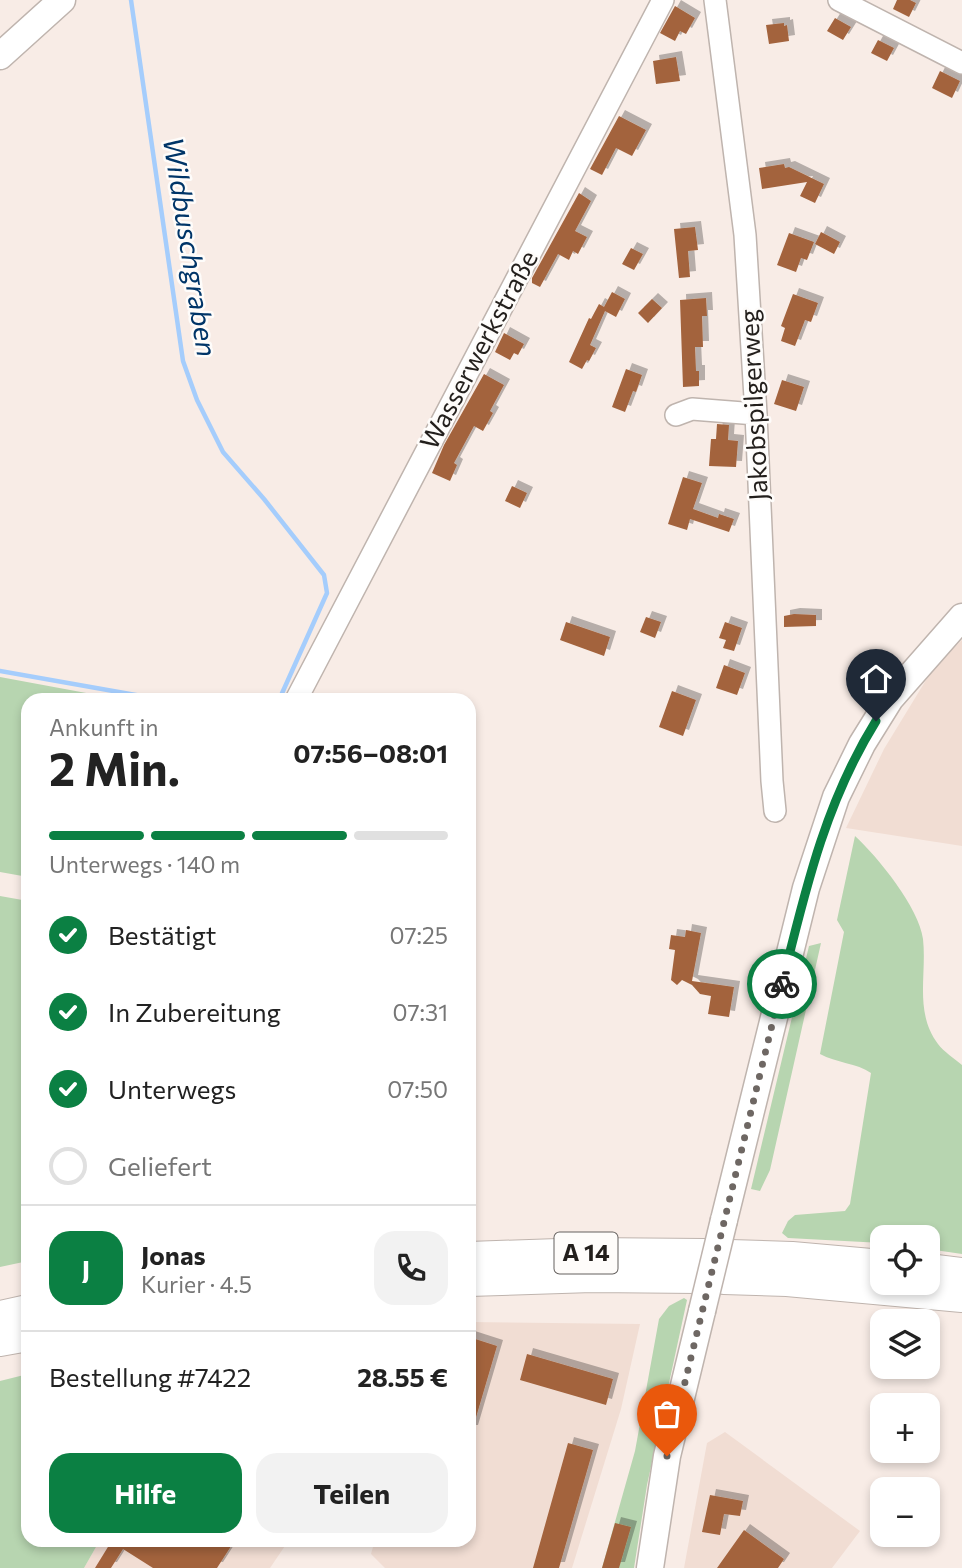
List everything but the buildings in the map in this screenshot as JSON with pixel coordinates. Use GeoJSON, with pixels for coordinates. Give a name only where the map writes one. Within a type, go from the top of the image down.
{"type":"FeatureCollection","features":[{"type":"Feature","properties":{"kind":"highway","name":"A 14"},"geometry":{"type":"LineString","coordinates":[[476,1257],[587,1253],[714,1267],[787,1282],[962,1297]]}},
{"type":"Feature","properties":{"kind":"highway","name":"A 14"},"geometry":{"type":"LineString","coordinates":[[476,1281],[592,1277],[714,1267],[792,1257],[870,1264]]}},
{"type":"Feature","properties":{"kind":"highway"},"geometry":{"type":"LineString","coordinates":[[940,1270],[962,1273]]}},
{"type":"Feature","properties":{"kind":"highway"},"geometry":{"type":"LineString","coordinates":[[0,1316],[21,1312]]}},
{"type":"Feature","properties":{"kind":"highway"},"geometry":{"type":"LineString","coordinates":[[0,1341],[21,1337]]}},
{"type":"Feature","properties":{"kind":"main road"},"geometry":{"type":"LineString","coordinates":[[0,55],[62,0]]}},
{"type":"Feature","properties":{"kind":"main road"},"geometry":{"type":"LineString","coordinates":[[650,1568],[667,1456],[806,888],[820,843],[836,797],[862,744],[890,699],[962,617]]}},
{"type":"Feature","properties":{"kind":"street","name":"Wasserwerkstraße"},"geometry":{"type":"LineString","coordinates":[[300,693],[663,0]]}},
{"type":"Feature","properties":{"kind":"street","name":"Jakobspilgerweg"},"geometry":{"type":"LineString","coordinates":[[715,0],[740,186],[755,414],[775,811]]}},
{"type":"Feature","properties":{"kind":"street"},"geometry":{"type":"LineString","coordinates":[[839,0],[962,63]]}},
{"type":"Feature","properties":{"kind":"street"},"geometry":{"type":"LineString","coordinates":[[676,415],[692,409],[755,414]]}},
{"type":"Feature","properties":{"kind":"shaded area"},"geometry":{"type":"Polygon","coordinates":[[[962,640],[962,846],[846,828],[884,749],[934,667],[962,640]]]}},
{"type":"Feature","properties":{"kind":"shaded area"},"geometry":{"type":"Polygon","coordinates":[[[476,1322],[640,1324],[621,1409],[572,1568],[385,1568],[371,1554],[373,1547],[476,1547],[476,1322]]]}},
{"type":"Feature","properties":{"kind":"shaded area"},"geometry":{"type":"Polygon","coordinates":[[[725,1432],[860,1531],[832,1568],[684,1568],[707,1443],[725,1432]]]}},
{"type":"Feature","properties":{"kind":"shaded area"},"geometry":{"type":"Polygon","coordinates":[[[96,1547],[284,1547],[270,1568],[84,1568],[96,1547]]]}},
{"type":"Feature","properties":{"kind":"green space"},"geometry":{"type":"Polygon","coordinates":[[[0,677],[86,693],[21,693],[21,876],[0,872],[0,677]]]}},
{"type":"Feature","properties":{"kind":"green space"},"geometry":{"type":"Polygon","coordinates":[[[855,836],[886,870],[914,913],[923,939],[926,1019],[938,1044],[962,1065],[962,1254],[940,1251],[940,1225],[870,1225],[870,1242],[788,1238],[782,1233],[788,1221],[795,1215],[845,1211],[850,1204],[871,1073],[820,1054],[844,932],[837,920],[855,836]]]}},
{"type":"Feature","properties":{"kind":"green space"},"geometry":{"type":"Polygon","coordinates":[[[0,896],[21,900],[21,1262],[0,1267],[0,896]]]}},
{"type":"Feature","properties":{"kind":"green space"},"geometry":{"type":"Polygon","coordinates":[[[821,943],[770,1170],[760,1191],[751,1189],[809,946],[821,943]]]}},
{"type":"Feature","properties":{"kind":"green space"},"geometry":{"type":"Polygon","coordinates":[[[684,1298],[687,1300],[647,1485],[634,1568],[602,1568],[635,1451],[659,1319],[669,1306],[684,1298]]]}},
{"type":"Feature","properties":{"kind":"green space"},"geometry":{"type":"Polygon","coordinates":[[[21,1376],[21,1547],[96,1547],[84,1568],[0,1568],[0,1381],[21,1376]]]}},
{"type":"Feature","properties":{"kind":"waterway","name":"Wildbuschgraben"},"geometry":{"type":"LineString","coordinates":[[131,0],[183,361],[197,400],[223,452],[324,575],[327,593],[282,693]]}},
{"type":"Feature","properties":{"kind":"waterway"},"geometry":{"type":"LineString","coordinates":[[0,671],[124,693]]}},
{"type":"Feature","properties":{"kind":"way so far"},"geometry":{"type":"LineString","coordinates":[[667,1456],[782,984]]}},
{"type":"Feature","properties":{"kind":"route"},"geometry":{"type":"LineString","coordinates":[[782,984],[806,888],[836,797],[876,721]]}}]}
